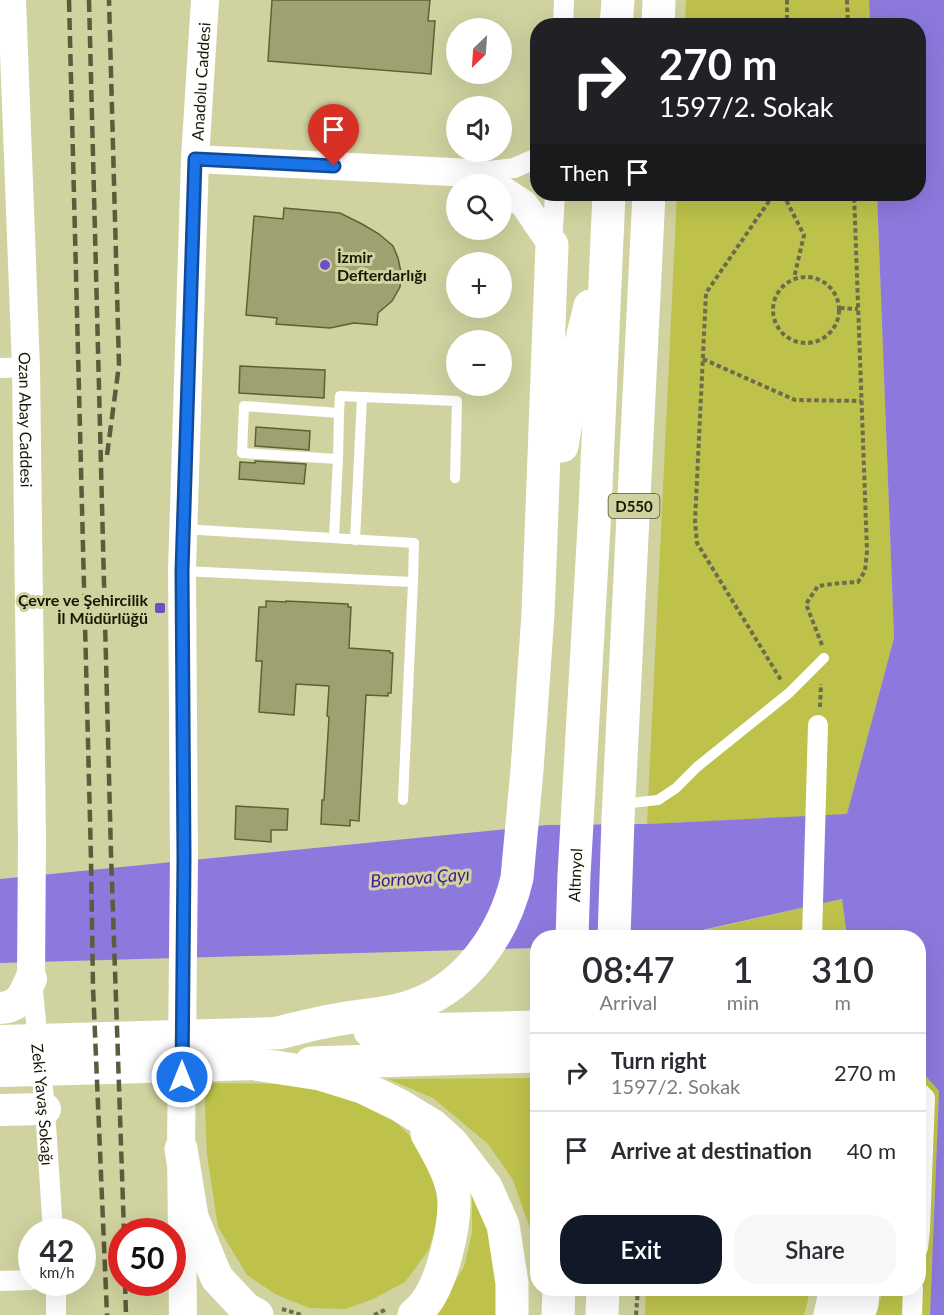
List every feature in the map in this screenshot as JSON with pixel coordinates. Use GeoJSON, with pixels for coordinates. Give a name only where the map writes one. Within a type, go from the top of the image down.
{"type":"FeatureCollection","features":[{"type":"Feature","properties":{"kind":"highway"},"geometry":{"type":"LineString","coordinates":[[617,18],[618,0]]}},
{"type":"Feature","properties":{"kind":"highway"},"geometry":{"type":"LineString","coordinates":[[658,18],[659,0]]}},
{"type":"Feature","properties":{"kind":"highway","name":"D550"},"geometry":{"type":"LineString","coordinates":[[607,237],[609,201]]}},
{"type":"Feature","properties":{"kind":"highway","name":"D550"},"geometry":{"type":"LineString","coordinates":[[618,812],[649,201]]}},
{"type":"Feature","properties":{"kind":"highway"},"geometry":{"type":"LineString","coordinates":[[538,615],[576,363],[607,237]]}},
{"type":"Feature","properties":{"kind":"highway","name":"Altınyol"},"geometry":{"type":"LineString","coordinates":[[572,930],[607,237]]}},
{"type":"Feature","properties":{"kind":"highway"},"geometry":{"type":"LineString","coordinates":[[278,1033],[340,1019],[384,1013],[411,1006],[438,994],[460,978],[476,962],[491,941],[506,912],[517,878],[538,615],[552,245]]}},
{"type":"Feature","properties":{"kind":"highway"},"geometry":{"type":"LineString","coordinates":[[614,930],[618,812]]}},
{"type":"Feature","properties":{"kind":"highway"},"geometry":{"type":"LineString","coordinates":[[278,1033],[530,1027]]}},
{"type":"Feature","properties":{"kind":"highway"},"geometry":{"type":"LineString","coordinates":[[256,1064],[530,1056]]}},
{"type":"Feature","properties":{"kind":"highway"},"geometry":{"type":"LineString","coordinates":[[256,1064],[320,1074],[362,1087],[399,1105],[432,1125],[452,1143],[486,1187],[503,1225],[512,1283],[512,1315]]}},
{"type":"Feature","properties":{"kind":"highway"},"geometry":{"type":"LineString","coordinates":[[399,1105],[427,1135],[445,1166],[454,1197],[452,1224],[438,1280],[424,1304],[414,1313]]}},
{"type":"Feature","properties":{"kind":"highway"},"geometry":{"type":"LineString","coordinates":[[181,1149],[192,1217],[208,1257],[222,1284],[245,1308],[257,1315]]}},
{"type":"Feature","properties":{"kind":"highway"},"geometry":{"type":"LineString","coordinates":[[558,1315],[559,1296]]}},
{"type":"Feature","properties":{"kind":"highway"},"geometry":{"type":"LineString","coordinates":[[602,1315],[603,1296]]}},
{"type":"Feature","properties":{"kind":"highway"},"geometry":{"type":"LineString","coordinates":[[624,1296],[624,1315]]}},
{"type":"Feature","properties":{"kind":"highway"},"geometry":{"type":"LineString","coordinates":[[830,1315],[834,1296]]}},
{"type":"Feature","properties":{"kind":"highway"},"geometry":{"type":"LineString","coordinates":[[858,1315],[862,1296]]}},
{"type":"Feature","properties":{"kind":"main road","name":"Ozan Abay Caddesi"},"geometry":{"type":"LineString","coordinates":[[12,0],[13,367],[32,840],[31,979]]}},
{"type":"Feature","properties":{"kind":"main road","name":"Anadolu Caddesi"},"geometry":{"type":"LineString","coordinates":[[183,1315],[182,571],[195,159],[205,0]]}},
{"type":"Feature","properties":{"kind":"main road"},"geometry":{"type":"LineString","coordinates":[[195,159],[446,176]]}},
{"type":"Feature","properties":{"kind":"main road"},"geometry":{"type":"LineString","coordinates":[[512,196],[524,204],[552,245]]}},
{"type":"Feature","properties":{"kind":"main road"},"geometry":{"type":"LineString","coordinates":[[0,1008],[9,1007],[23,997],[31,979]]}},
{"type":"Feature","properties":{"kind":"main road"},"geometry":{"type":"LineString","coordinates":[[0,1041],[278,1033]]}},
{"type":"Feature","properties":{"kind":"main road"},"geometry":{"type":"LineString","coordinates":[[0,1071],[256,1064]]}},
{"type":"Feature","properties":{"kind":"main road"},"geometry":{"type":"LineString","coordinates":[[0,1110],[45,1109]]}},
{"type":"Feature","properties":{"kind":"street"},"geometry":{"type":"LineString","coordinates":[[563,18],[564,0]]}},
{"type":"Feature","properties":{"kind":"street"},"geometry":{"type":"LineString","coordinates":[[497,174],[530,161]]}},
{"type":"Feature","properties":{"kind":"street"},"geometry":{"type":"LineString","coordinates":[[552,245],[555,201]]}},
{"type":"Feature","properties":{"kind":"street"},"geometry":{"type":"LineString","coordinates":[[812,930],[818,726]]}},
{"type":"Feature","properties":{"kind":"street","name":"Zeki Yavaş Sokağı"},"geometry":{"type":"LineString","coordinates":[[31,979],[45,1109],[51,1218]]}},
{"type":"Feature","properties":{"kind":"street"},"geometry":{"type":"LineString","coordinates":[[0,1281],[18,1280]]}},
{"type":"Feature","properties":{"kind":"street"},"geometry":{"type":"LineString","coordinates":[[56,1296],[56,1315]]}},
{"type":"Feature","properties":{"kind":"street"},"geometry":{"type":"LineString","coordinates":[[912,1315],[913,1296]]}},
{"type":"Feature","properties":{"kind":"lane"},"geometry":{"type":"LineString","coordinates":[[334,538],[340,396],[457,401],[455,478]]}},
{"type":"Feature","properties":{"kind":"lane"},"geometry":{"type":"LineString","coordinates":[[355,540],[362,397]]}},
{"type":"Feature","properties":{"kind":"lane"},"geometry":{"type":"LineString","coordinates":[[338,459],[242,453],[244,406],[339,413]]}},
{"type":"Feature","properties":{"kind":"lane"},"geometry":{"type":"LineString","coordinates":[[183,530],[414,543],[403,800]]}},
{"type":"Feature","properties":{"kind":"lane"},"geometry":{"type":"LineString","coordinates":[[182,571],[413,582]]}},
{"type":"Feature","properties":{"kind":"lane"},"geometry":{"type":"LineString","coordinates":[[618,812],[632,804],[658,800],[676,788],[697,767],[789,693],[824,658]]}},
{"type":"Feature","properties":{"kind":"path"},"geometry":{"type":"LineString","coordinates":[[787,0],[787,18]]}},
{"type":"Feature","properties":{"kind":"path"},"geometry":{"type":"LineString","coordinates":[[847,0],[848,18]]}},
{"type":"Feature","properties":{"kind":"path"},"geometry":{"type":"LineString","coordinates":[[769,201],[706,293],[695,521],[697,543],[789,693]]}},
{"type":"Feature","properties":{"kind":"path"},"geometry":{"type":"LineString","coordinates":[[787,201],[804,235],[794,278]]}},
{"type":"Feature","properties":{"kind":"path"},"geometry":{"type":"LineString","coordinates":[[818,726],[824,652],[806,604],[818,586],[858,582],[865,571],[867,551],[854,201]]}},
{"type":"Feature","properties":{"kind":"path"},"geometry":{"type":"LineString","coordinates":[[816,277],[834,291],[839,302],[840,314],[837,325],[830,334],[820,340],[809,343],[798,342],[780,331],[775,322],[774,301],[778,291],[794,278],[816,277]]}},
{"type":"Feature","properties":{"kind":"path"},"geometry":{"type":"LineString","coordinates":[[840,308],[858,309]]}},
{"type":"Feature","properties":{"kind":"path"},"geometry":{"type":"LineString","coordinates":[[703,359],[795,400],[861,401]]}},
{"type":"Feature","properties":{"kind":"path"},"geometry":{"type":"LineString","coordinates":[[636,1315],[637,1296]]}},
{"type":"Feature","properties":{"kind":"shaded area"},"geometry":{"type":"Polygon","coordinates":[[[686,0],[869,0],[870,18],[685,18],[686,0]]]}},
{"type":"Feature","properties":{"kind":"shaded area"},"geometry":{"type":"Polygon","coordinates":[[[677,201],[877,201],[894,638],[847,815],[647,824],[677,201]]]}},
{"type":"Feature","properties":{"kind":"shaded area"},"geometry":{"type":"Polygon","coordinates":[[[842,899],[846,930],[706,930],[842,899]]]}},
{"type":"Feature","properties":{"kind":"shaded area"},"geometry":{"type":"Polygon","coordinates":[[[926,1076],[939,1091],[930,1315],[875,1315],[882,1296],[926,1296],[926,1076]]]}},
{"type":"Feature","properties":{"kind":"shaded area"},"geometry":{"type":"Polygon","coordinates":[[[530,1078],[530,1229],[513,1180],[488,1144],[433,1098],[388,1079],[530,1078]]]}},
{"type":"Feature","properties":{"kind":"shaded area"},"geometry":{"type":"Polygon","coordinates":[[[204,1083],[328,1084],[385,1111],[411,1137],[433,1176],[440,1216],[428,1251],[405,1282],[373,1299],[346,1309],[309,1308],[275,1294],[247,1275],[218,1227],[207,1155],[204,1083]]]}},
{"type":"Feature","properties":{"kind":"shaded area"},"geometry":{"type":"Polygon","coordinates":[[[472,1187],[488,1213],[497,1258],[497,1315],[434,1315],[464,1267],[472,1233],[472,1187]]]}},
{"type":"Feature","properties":{"kind":"shaded area"},"geometry":{"type":"Polygon","coordinates":[[[646,1296],[808,1296],[804,1315],[645,1315],[646,1296]]]}},
{"type":"Feature","properties":{"kind":"water","name":"Bornova Çayı"},"geometry":{"type":"Polygon","coordinates":[[[869,0],[944,0],[944,1315],[930,1315],[939,1091],[926,1076],[926,930],[846,930],[842,899],[702,930],[530,930],[530,948],[0,963],[0,879],[547,825],[647,824],[847,814],[894,638],[877,201],[926,201],[926,18],[870,18],[869,0]]]}},
{"type":"Feature","properties":{"kind":"building"},"geometry":{"type":"Polygon","coordinates":[[[272,0],[430,0],[428,21],[435,21],[431,74],[268,61],[272,0]]]}},
{"type":"Feature","properties":{"kind":"building","name":"İzmir Defterdarlığı"},"geometry":{"type":"Polygon","coordinates":[[[284,208],[340,213],[379,234],[393,246],[401,272],[400,287],[392,301],[378,313],[377,325],[354,323],[330,328],[276,324],[277,318],[246,315],[254,216],[283,219],[284,208]]]}},
{"type":"Feature","properties":{"kind":"building"},"geometry":{"type":"Polygon","coordinates":[[[240,366],[325,370],[324,398],[239,393],[240,366]]]}},
{"type":"Feature","properties":{"kind":"building"},"geometry":{"type":"Polygon","coordinates":[[[256,427],[310,431],[309,450],[255,446],[256,427]]]}},
{"type":"Feature","properties":{"kind":"building"},"geometry":{"type":"Polygon","coordinates":[[[255,461],[306,464],[304,484],[239,479],[240,462],[255,463],[255,461]]]}},
{"type":"Feature","properties":{"kind":"building"},"geometry":{"type":"Polygon","coordinates":[[[266,601],[348,604],[348,607],[351,607],[349,648],[393,653],[391,693],[388,693],[388,696],[366,695],[359,821],[350,820],[350,826],[321,824],[329,686],[296,684],[294,715],[259,712],[262,661],[256,661],[259,607],[266,607],[266,601]]]}},
{"type":"Feature","properties":{"kind":"building"},"geometry":{"type":"Polygon","coordinates":[[[236,806],[288,809],[287,830],[271,830],[271,842],[235,839],[236,806]]]}},
{"type":"Feature","properties":{"kind":"railway"},"geometry":{"type":"LineString","coordinates":[[69,0],[93,987],[107,1315]]}},
{"type":"Feature","properties":{"kind":"railway"},"geometry":{"type":"LineString","coordinates":[[89,0],[111,854],[124,1218]]}},
{"type":"Feature","properties":{"kind":"railway"},"geometry":{"type":"LineString","coordinates":[[107,455],[119,365],[109,0]]}},
{"type":"Feature","properties":{"kind":"railway"},"geometry":{"type":"LineString","coordinates":[[125,1296],[126,1315]]}},
{"type":"Feature","properties":{"kind":"place","name":"İzmir Defterdarlığı"},"geometry":{"type":"Point","coordinates":[325,265]}},
{"type":"Feature","properties":{"kind":"place","name":"Çevre ve Şehircilik İl Müdürlüğü"},"geometry":{"type":"Point","coordinates":[160,608]}},
{"type":"Feature","properties":{"kind":"route"},"geometry":{"type":"LineString","coordinates":[[182,1077],[184,858],[182,571],[195,159],[334,166]]}}]}
